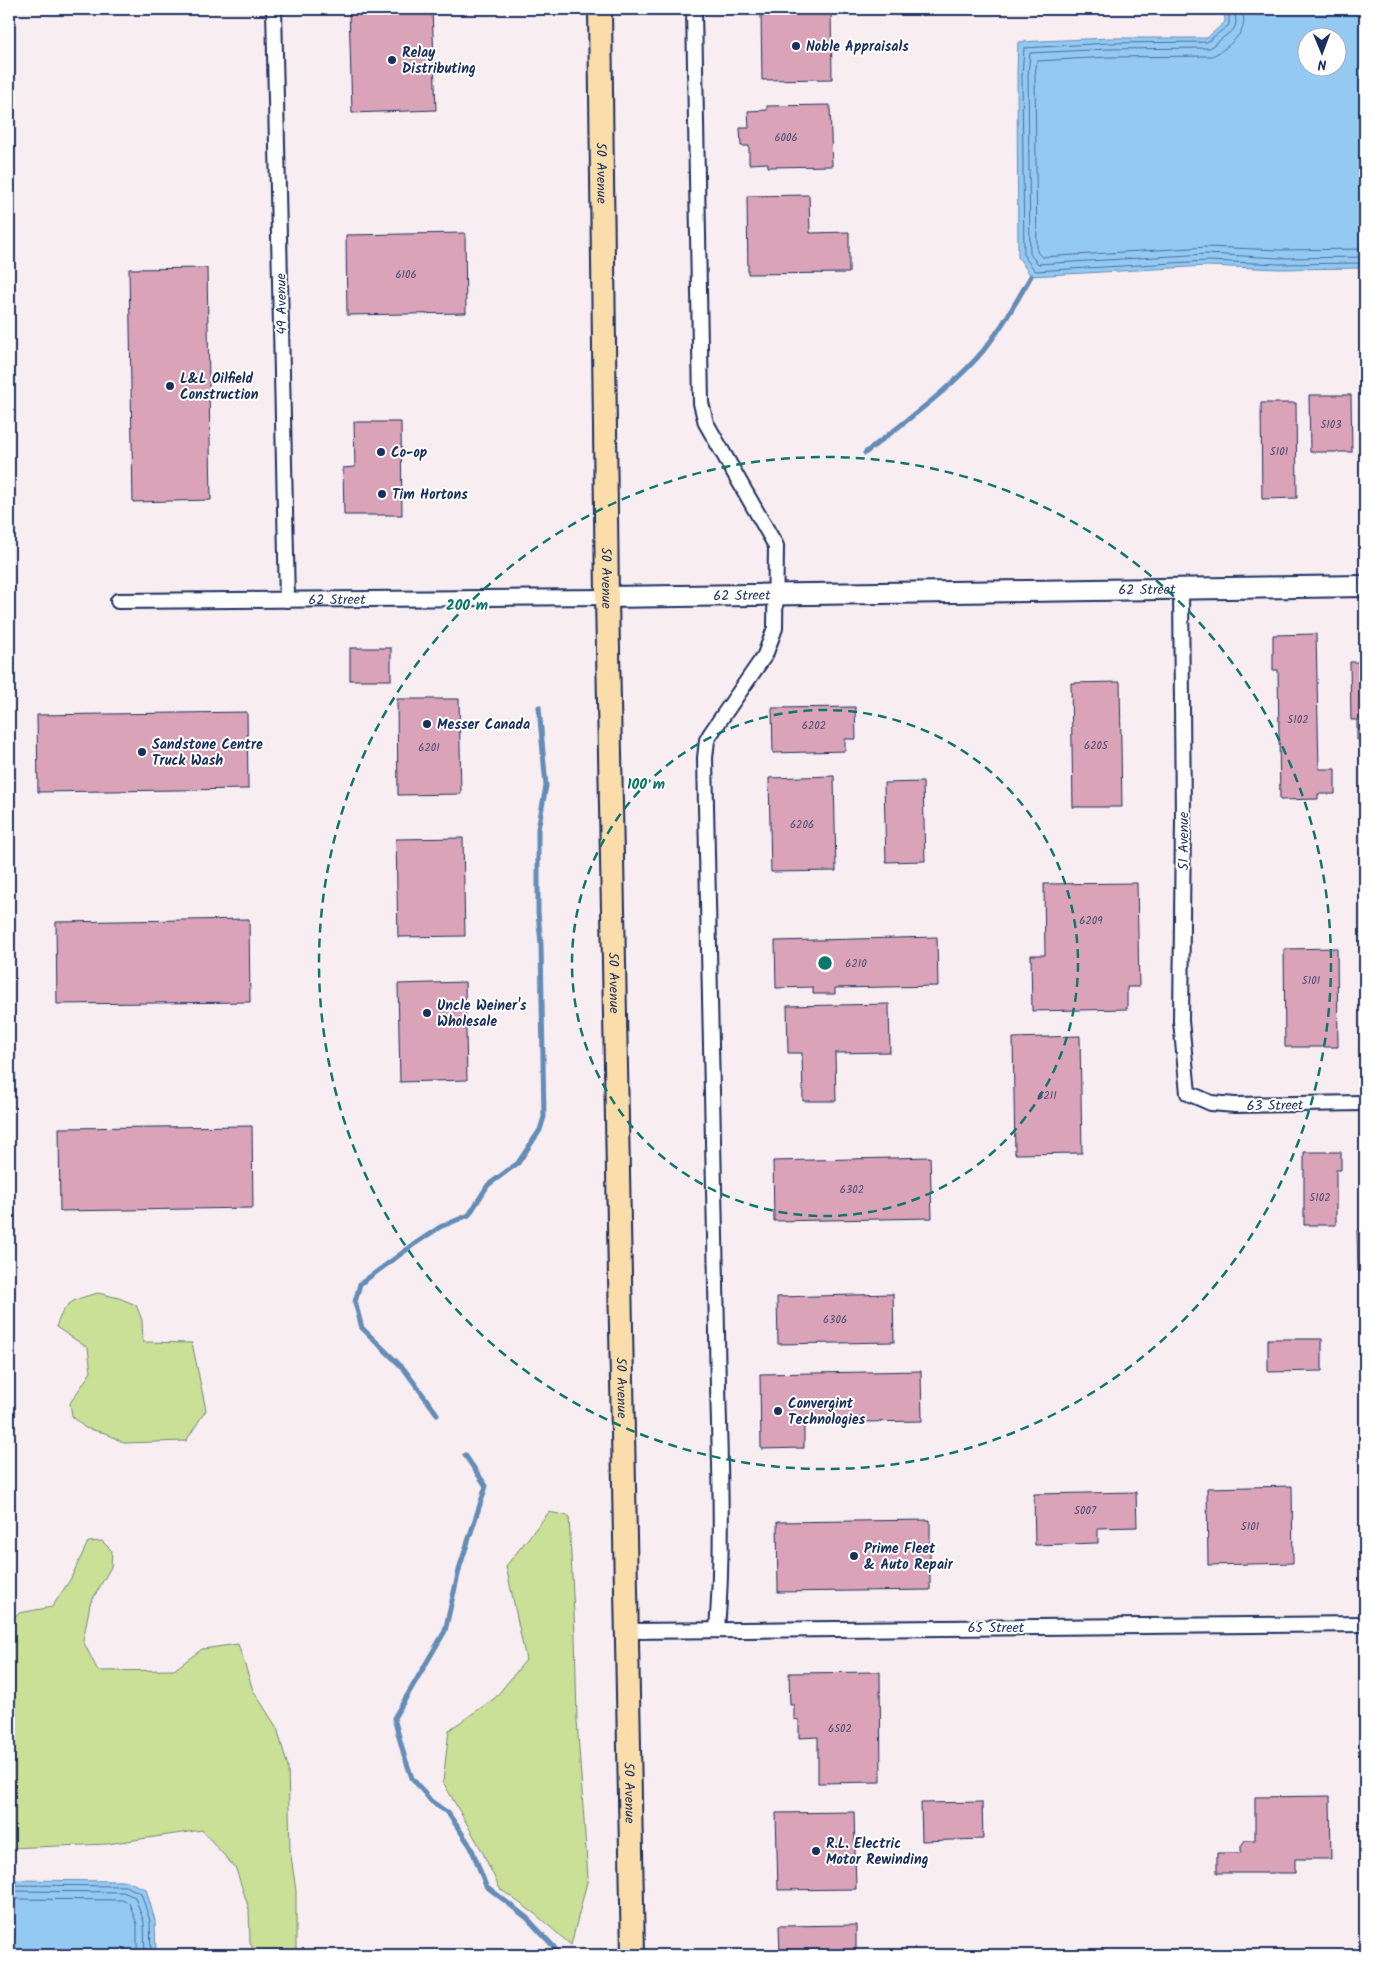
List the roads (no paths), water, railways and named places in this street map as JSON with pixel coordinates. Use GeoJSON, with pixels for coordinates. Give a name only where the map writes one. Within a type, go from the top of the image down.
{"type":"FeatureCollection","features":[{"type":"Feature","properties":{"kind":"main road","name":"50 Avenue"},"geometry":{"type":"LineString","coordinates":[[600,9],[607,597],[633,1955]]}},
{"type":"Feature","properties":{"kind":"main road","name":"62 Street"},"geometry":{"type":"LineString","coordinates":[[607,597],[1365,586]]}},
{"type":"Feature","properties":{"kind":"street","name":"49 Avenue"},"geometry":{"type":"LineString","coordinates":[[274,9],[287,600]]}},
{"type":"Feature","properties":{"kind":"street"},"geometry":{"type":"LineString","coordinates":[[694,9],[701,403],[706,423],[776,546],[774,628],[765,655],[711,733],[705,758],[714,1112],[720,1492],[720,1595],[717,1630]]}},
{"type":"Feature","properties":{"kind":"street","name":"51 Avenue"},"geometry":{"type":"LineString","coordinates":[[1181,589],[1183,819],[1181,1021],[1188,1092]]}},
{"type":"Feature","properties":{"kind":"street","name":"62 Street"},"geometry":{"type":"LineString","coordinates":[[118,600],[607,597]]}},
{"type":"Feature","properties":{"kind":"street","name":"63 Street"},"geometry":{"type":"LineString","coordinates":[[1188,1092],[1211,1103],[1235,1105],[1365,1103]]}},
{"type":"Feature","properties":{"kind":"street","name":"65 Street"},"geometry":{"type":"LineString","coordinates":[[626,1631],[1365,1624]]}},
{"type":"Feature","properties":{"kind":"water"},"geometry":{"type":"Polygon","coordinates":[[[1224,9],[1365,9],[1365,268],[1280,269],[1207,266],[1031,276],[1018,257],[1018,42],[1109,38],[1207,38],[1225,22],[1224,9]]]}},
{"type":"Feature","properties":{"kind":"water"},"geometry":{"type":"Polygon","coordinates":[[[9,1880],[126,1881],[146,1889],[155,1921],[156,1955],[9,1955],[9,1880]]]}},
{"type":"Feature","properties":{"kind":"waterway"},"geometry":{"type":"LineString","coordinates":[[865,453],[964,372],[999,330],[1031,276]]}},
{"type":"Feature","properties":{"kind":"waterway"},"geometry":{"type":"LineString","coordinates":[[437,1414],[404,1369],[362,1328],[355,1302],[360,1284],[440,1227],[469,1215],[488,1185],[518,1163],[540,1130],[544,1117],[541,944],[538,912],[538,829],[546,786],[539,707]]}},
{"type":"Feature","properties":{"kind":"waterway"},"geometry":{"type":"LineString","coordinates":[[465,1455],[486,1486],[460,1566],[445,1631],[394,1718],[412,1778],[431,1801],[448,1813],[471,1847],[486,1886],[527,1918],[554,1947],[557,1955]]}},
{"type":"Feature","properties":{"kind":"place","name":"Noble Appraisals"},"geometry":{"type":"Point","coordinates":[796,46]}},
{"type":"Feature","properties":{"kind":"place","name":"Relay Distributing"},"geometry":{"type":"Point","coordinates":[392,60]}},
{"type":"Feature","properties":{"kind":"place","name":"L&L Oilfield Construction"},"geometry":{"type":"Point","coordinates":[170,386]}},
{"type":"Feature","properties":{"kind":"place","name":"Co-op"},"geometry":{"type":"Point","coordinates":[381,452]}},
{"type":"Feature","properties":{"kind":"place","name":"Tim Hortons"},"geometry":{"type":"Point","coordinates":[382,494]}},
{"type":"Feature","properties":{"kind":"place","name":"Messer Canada"},"geometry":{"type":"Point","coordinates":[427,724]}},
{"type":"Feature","properties":{"kind":"place","name":"Sandstone Centre Truck Wash"},"geometry":{"type":"Point","coordinates":[142,752]}},
{"type":"Feature","properties":{"kind":"place","name":"Uncle Weiner's Wholesale"},"geometry":{"type":"Point","coordinates":[427,1013]}},
{"type":"Feature","properties":{"kind":"place","name":"Convergint Technologies"},"geometry":{"type":"Point","coordinates":[778,1411]}},
{"type":"Feature","properties":{"kind":"place","name":"Prime Fleet & Auto Repair"},"geometry":{"type":"Point","coordinates":[854,1556]}},
{"type":"Feature","properties":{"kind":"place","name":"R.L. Electric Motor Rewinding"},"geometry":{"type":"Point","coordinates":[816,1851]}}]}
